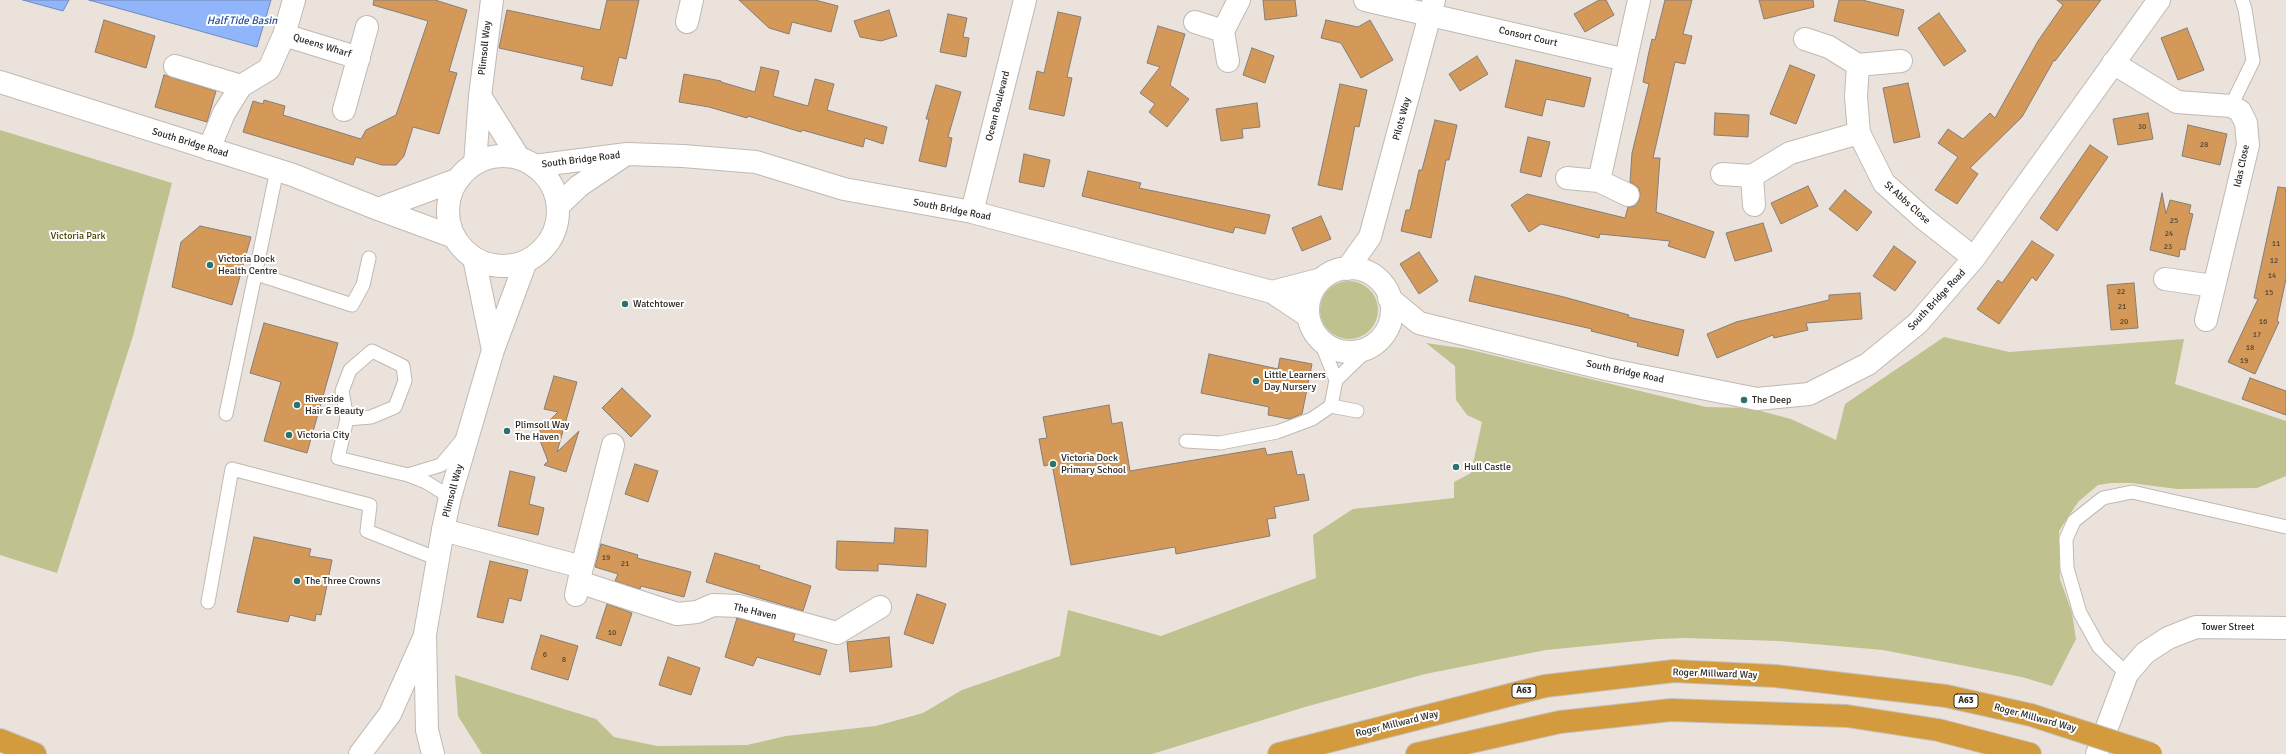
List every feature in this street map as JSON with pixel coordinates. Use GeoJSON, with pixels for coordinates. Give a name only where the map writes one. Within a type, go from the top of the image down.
{"type":"FeatureCollection","features":[{"type":"Feature","properties":{"kind":"highway","name":"Roger Millward Way"},"geometry":{"type":"LineString","coordinates":[[1279,754],[1545,686],[1674,671],[1776,676],[1946,696],[2031,715],[2151,754]]}},
{"type":"Feature","properties":{"kind":"highway"},"geometry":{"type":"LineString","coordinates":[[1417,754],[1560,722],[1671,710],[1846,716],[1938,730],[2030,754]]}},
{"type":"Feature","properties":{"kind":"highway"},"geometry":{"type":"LineString","coordinates":[[0,740],[35,754]]}},
{"type":"Feature","properties":{"kind":"street","name":"Queens Wharf"},"geometry":{"type":"LineString","coordinates":[[209,149],[224,113],[241,86],[269,69],[284,35],[294,0]]}},
{"type":"Feature","properties":{"kind":"street","name":"Plimsoll Way"},"geometry":{"type":"LineString","coordinates":[[475,164],[480,96],[492,0]]}},
{"type":"Feature","properties":{"kind":"street"},"geometry":{"type":"LineString","coordinates":[[687,22],[692,0]]}},
{"type":"Feature","properties":{"kind":"street","name":"Ocean Boulevard"},"geometry":{"type":"LineString","coordinates":[[972,212],[1025,0]]}},
{"type":"Feature","properties":{"kind":"street"},"geometry":{"type":"LineString","coordinates":[[1228,61],[1223,32],[1239,0]]}},
{"type":"Feature","properties":{"kind":"street","name":"Consort Court"},"geometry":{"type":"LineString","coordinates":[[1365,0],[1432,7],[1626,60]]}},
{"type":"Feature","properties":{"kind":"street"},"geometry":{"type":"LineString","coordinates":[[1599,181],[1639,0]]}},
{"type":"Feature","properties":{"kind":"street","name":"South Bridge Road"},"geometry":{"type":"LineString","coordinates":[[1386,291],[1419,323],[1606,369],[1757,399],[1809,394],[1868,364],[1918,323],[1974,258],[2159,0]]}},
{"type":"Feature","properties":{"kind":"street","name":"Pilots Way"},"geometry":{"type":"LineString","coordinates":[[1347,269],[1370,237],[1432,7]]}},
{"type":"Feature","properties":{"kind":"street"},"geometry":{"type":"LineString","coordinates":[[1195,22],[1223,32]]}},
{"type":"Feature","properties":{"kind":"street","name":"Queens Wharf"},"geometry":{"type":"LineString","coordinates":[[344,110],[367,27]]}},
{"type":"Feature","properties":{"kind":"street","name":"Queens Wharf"},"geometry":{"type":"LineString","coordinates":[[284,35],[359,58]]}},
{"type":"Feature","properties":{"kind":"street"},"geometry":{"type":"LineString","coordinates":[[1805,39],[1829,47],[1858,65],[1901,61]]}},
{"type":"Feature","properties":{"kind":"street"},"geometry":{"type":"LineString","coordinates":[[2113,63],[2177,102],[2230,106]]}},
{"type":"Feature","properties":{"kind":"street","name":"St Abbs Close"},"geometry":{"type":"LineString","coordinates":[[1858,65],[1856,97],[1859,133],[1884,183],[1923,218],[1974,258]]}},
{"type":"Feature","properties":{"kind":"street"},"geometry":{"type":"LineString","coordinates":[[175,66],[241,86]]}},
{"type":"Feature","properties":{"kind":"street","name":"South Bridge Road"},"geometry":{"type":"LineString","coordinates":[[0,82],[277,170],[454,237]]}},
{"type":"Feature","properties":{"kind":"street"},"geometry":{"type":"LineString","coordinates":[[480,96],[527,162],[546,177],[554,190],[558,206],[557,223],[551,239],[540,252],[526,261],[509,266],[491,264],[474,258],[454,237],[450,222],[448,207],[452,192],[459,179],[475,164],[489,158],[504,156],[527,162]]}},
{"type":"Feature","properties":{"kind":"street","name":"Idas Close"},"geometry":{"type":"LineString","coordinates":[[2206,320],[2248,145],[2246,123],[2240,111],[2230,106]]}},
{"type":"Feature","properties":{"kind":"street"},"geometry":{"type":"LineString","coordinates":[[1722,174],[1752,176],[1790,154],[1859,133]]}},
{"type":"Feature","properties":{"kind":"street","name":"South Bridge Road"},"geometry":{"type":"LineString","coordinates":[[558,206],[579,186],[628,154]]}},
{"type":"Feature","properties":{"kind":"street","name":"South Bridge Road"},"geometry":{"type":"LineString","coordinates":[[527,162],[628,154],[683,156],[756,162],[844,189],[972,212],[1272,292],[1308,316]]}},
{"type":"Feature","properties":{"kind":"street"},"geometry":{"type":"LineString","coordinates":[[1752,176],[1754,205]]}},
{"type":"Feature","properties":{"kind":"street"},"geometry":{"type":"LineString","coordinates":[[1567,178],[1599,181],[1628,195]]}},
{"type":"Feature","properties":{"kind":"street"},"geometry":{"type":"LineString","coordinates":[[378,209],[459,179]]}},
{"type":"Feature","properties":{"kind":"street"},"geometry":{"type":"LineString","coordinates":[[1370,237],[1392,311],[1389,325],[1377,341]]}},
{"type":"Feature","properties":{"kind":"street","name":"Plimsoll Way"},"geometry":{"type":"LineString","coordinates":[[474,258],[493,350]]}},
{"type":"Feature","properties":{"kind":"street","name":"Plimsoll Way"},"geometry":{"type":"LineString","coordinates":[[433,754],[427,730],[425,634],[443,530],[450,497],[493,350],[526,261]]}},
{"type":"Feature","properties":{"kind":"street"},"geometry":{"type":"LineString","coordinates":[[1386,291],[1373,276],[1360,270],[1347,269],[1333,272],[1322,279],[1313,290],[1308,303],[1308,316],[1312,329],[1320,340],[1332,348],[1345,352],[1359,351],[1377,341],[1419,323]]}},
{"type":"Feature","properties":{"kind":"street"},"geometry":{"type":"LineString","coordinates":[[2165,278],[2213,286]]}},
{"type":"Feature","properties":{"kind":"street","name":"South Bridge Road"},"geometry":{"type":"LineString","coordinates":[[1272,292],[1322,279]]}},
{"type":"Feature","properties":{"kind":"street"},"geometry":{"type":"LineString","coordinates":[[579,581],[613,445]]}},
{"type":"Feature","properties":{"kind":"street","name":"The Haven"},"geometry":{"type":"LineString","coordinates":[[443,530],[579,581],[677,614],[697,612],[713,606],[739,606],[837,633],[880,608]]}},
{"type":"Feature","properties":{"kind":"street","name":"Tower Street"},"geometry":{"type":"LineString","coordinates":[[2097,754],[2127,674],[2145,653],[2168,638],[2196,627],[2286,628]]}},
{"type":"Feature","properties":{"kind":"street","name":"Plimsoll Way"},"geometry":{"type":"LineString","coordinates":[[360,754],[390,714],[425,634]]}},
{"type":"Feature","properties":{"kind":"lane"},"geometry":{"type":"LineString","coordinates":[[2230,106],[2253,61],[2245,9],[2242,0]]}},
{"type":"Feature","properties":{"kind":"lane"},"geometry":{"type":"LineString","coordinates":[[226,414],[257,274],[277,170]]}},
{"type":"Feature","properties":{"kind":"lane"},"geometry":{"type":"LineString","coordinates":[[257,274],[352,305],[362,285],[369,258]]}},
{"type":"Feature","properties":{"kind":"lane"},"geometry":{"type":"LineString","coordinates":[[1186,441],[1220,443],[1277,432],[1312,419],[1331,406],[1336,380],[1320,340]]}},
{"type":"Feature","properties":{"kind":"lane"},"geometry":{"type":"LineString","coordinates":[[1336,380],[1377,341]]}},
{"type":"Feature","properties":{"kind":"lane"},"geometry":{"type":"LineString","coordinates":[[347,419],[371,417],[395,408],[405,381],[403,366],[372,351],[350,370],[342,391],[347,419],[338,458],[408,475],[426,482],[450,497]]}},
{"type":"Feature","properties":{"kind":"lane"},"geometry":{"type":"LineString","coordinates":[[1331,406],[1358,411]]}},
{"type":"Feature","properties":{"kind":"lane"},"geometry":{"type":"LineString","coordinates":[[408,475],[441,465],[470,427]]}},
{"type":"Feature","properties":{"kind":"lane"},"geometry":{"type":"LineString","coordinates":[[208,602],[232,469],[370,505],[367,531],[438,558]]}},
{"type":"Feature","properties":{"kind":"lane"},"geometry":{"type":"LineString","coordinates":[[2127,674],[2099,647],[2080,613],[2067,568],[2066,539],[2074,521],[2103,498],[2132,492],[2286,527]]}},
{"type":"Feature","properties":{"kind":"green space","name":"Victoria Park"},"geometry":{"type":"Polygon","coordinates":[[[0,130],[172,183],[133,336],[57,573],[0,555],[0,130]]]}},
{"type":"Feature","properties":{"kind":"green space"},"geometry":{"type":"Polygon","coordinates":[[[1349,281],[1365,286],[1373,294],[1378,310],[1373,326],[1365,334],[1349,339],[1333,334],[1325,326],[1320,310],[1325,294],[1333,286],[1349,281]]]}},
{"type":"Feature","properties":{"kind":"green space"},"geometry":{"type":"Polygon","coordinates":[[[1944,337],[2009,352],[2184,339],[2175,384],[2286,421],[2286,476],[2257,488],[2177,489],[2131,483],[2111,483],[2098,485],[2078,502],[2059,531],[2060,579],[2072,613],[2076,639],[2052,686],[2022,677],[1883,650],[1779,641],[1685,638],[1658,639],[1546,650],[1425,674],[1305,707],[1152,754],[482,754],[458,716],[455,675],[596,719],[614,737],[657,746],[747,745],[786,736],[876,726],[923,713],[962,690],[1060,656],[1068,610],[1161,636],[1316,578],[1313,535],[1353,509],[1454,498],[1454,482],[1471,473],[1482,422],[1467,415],[1456,400],[1455,366],[1426,343],[1467,349],[1706,407],[1749,408],[1791,419],[1836,440],[1845,404],[1944,337]]]}},
{"type":"Feature","properties":{"kind":"water"},"geometry":{"type":"Polygon","coordinates":[[[23,0],[69,0],[63,11],[23,0]]]}},
{"type":"Feature","properties":{"kind":"water","name":"Half Tide Basin"},"geometry":{"type":"Polygon","coordinates":[[[89,0],[271,0],[257,47],[89,0]]]}},
{"type":"Feature","properties":{"kind":"building"},"geometry":{"type":"Polygon","coordinates":[[[374,0],[435,0],[467,10],[449,71],[457,73],[439,134],[413,127],[404,156],[396,165],[382,165],[356,157],[353,165],[243,132],[253,101],[263,104],[264,100],[285,106],[283,115],[361,139],[366,130],[396,115],[428,21],[373,5],[374,0]]]}},
{"type":"Feature","properties":{"kind":"building"},"geometry":{"type":"Polygon","coordinates":[[[607,0],[639,0],[626,59],[619,57],[612,86],[581,79],[584,67],[499,48],[507,10],[600,30],[607,0]]]}},
{"type":"Feature","properties":{"kind":"building"},"geometry":{"type":"Polygon","coordinates":[[[739,0],[815,0],[838,6],[831,32],[792,22],[789,34],[769,28],[739,0]]]}},
{"type":"Feature","properties":{"kind":"building"},"geometry":{"type":"Polygon","coordinates":[[[1263,0],[1295,0],[1297,16],[1265,20],[1263,0]]]}},
{"type":"Feature","properties":{"kind":"building"},"geometry":{"type":"Polygon","coordinates":[[[1599,0],[1606,0],[1614,15],[1585,32],[1574,14],[1599,0]]]}},
{"type":"Feature","properties":{"kind":"building"},"geometry":{"type":"Polygon","coordinates":[[[1665,0],[1692,0],[1683,34],[1692,36],[1685,64],[1675,62],[1653,158],[1660,158],[1656,212],[1714,232],[1705,258],[1668,246],[1670,241],[1600,234],[1599,238],[1541,224],[1529,232],[1511,205],[1527,194],[1625,218],[1628,207],[1635,206],[1639,201],[1639,188],[1630,182],[1632,153],[1649,84],[1643,82],[1648,56],[1652,39],[1655,40],[1665,0]]]}},
{"type":"Feature","properties":{"kind":"building"},"geometry":{"type":"Polygon","coordinates":[[[1759,0],[1813,0],[1814,7],[1764,19],[1759,0]]]}},
{"type":"Feature","properties":{"kind":"building"},"geometry":{"type":"Polygon","coordinates":[[[1839,0],[1862,0],[1904,10],[1898,36],[1834,21],[1839,0]]]}},
{"type":"Feature","properties":{"kind":"building"},"geometry":{"type":"Polygon","coordinates":[[[2057,0],[2101,0],[2055,61],[2054,60],[2022,117],[1970,168],[1978,174],[1957,204],[1935,190],[1958,157],[1938,143],[1948,129],[1963,139],[1990,113],[1995,118],[2038,41],[2063,5],[2057,0]]]}},
{"type":"Feature","properties":{"kind":"building"},"geometry":{"type":"Polygon","coordinates":[[[889,10],[897,36],[881,41],[860,37],[854,21],[889,10]]]}},
{"type":"Feature","properties":{"kind":"building"},"geometry":{"type":"Polygon","coordinates":[[[1058,12],[1081,17],[1067,77],[1072,78],[1064,116],[1029,109],[1037,71],[1044,73],[1058,12]]]}},
{"type":"Feature","properties":{"kind":"building"},"geometry":{"type":"Polygon","coordinates":[[[1939,13],[1966,51],[1944,66],[1918,28],[1939,13]]]}},
{"type":"Feature","properties":{"kind":"building"},"geometry":{"type":"Polygon","coordinates":[[[948,14],[967,18],[963,37],[969,38],[966,57],[940,52],[948,14]]]}},
{"type":"Feature","properties":{"kind":"building"},"geometry":{"type":"Polygon","coordinates":[[[104,20],[155,36],[146,68],[95,52],[104,20]]]}},
{"type":"Feature","properties":{"kind":"building"},"geometry":{"type":"Polygon","coordinates":[[[1326,20],[1358,27],[1370,20],[1393,60],[1361,78],[1341,43],[1321,38],[1326,20]]]}},
{"type":"Feature","properties":{"kind":"building"},"geometry":{"type":"Polygon","coordinates":[[[1158,26],[1185,34],[1170,85],[1189,99],[1167,127],[1149,112],[1155,104],[1140,93],[1160,67],[1147,63],[1158,26]]]}},
{"type":"Feature","properties":{"kind":"building"},"geometry":{"type":"Polygon","coordinates":[[[2187,28],[2204,70],[2178,80],[2161,38],[2187,28]]]}},
{"type":"Feature","properties":{"kind":"building"},"geometry":{"type":"Polygon","coordinates":[[[1252,48],[1274,56],[1265,83],[1243,75],[1252,48]]]}},
{"type":"Feature","properties":{"kind":"building"},"geometry":{"type":"Polygon","coordinates":[[[1477,56],[1488,74],[1460,91],[1449,74],[1477,56]]]}},
{"type":"Feature","properties":{"kind":"building"},"geometry":{"type":"Polygon","coordinates":[[[1516,60],[1591,78],[1584,107],[1546,99],[1542,116],[1505,107],[1516,60]]]}},
{"type":"Feature","properties":{"kind":"building"},"geometry":{"type":"Polygon","coordinates":[[[1790,65],[1815,75],[1796,124],[1770,114],[1790,65]]]}},
{"type":"Feature","properties":{"kind":"building"},"geometry":{"type":"Polygon","coordinates":[[[761,67],[779,71],[773,96],[808,106],[815,79],[834,84],[827,110],[887,127],[883,144],[865,138],[863,147],[802,130],[801,132],[748,116],[747,118],[709,107],[679,102],[684,74],[721,81],[755,92],[761,67]]]}},
{"type":"Feature","properties":{"kind":"building"},"geometry":{"type":"Polygon","coordinates":[[[164,75],[216,91],[207,122],[155,107],[164,75]]]}},
{"type":"Feature","properties":{"kind":"building"},"geometry":{"type":"Polygon","coordinates":[[[1908,83],[1920,137],[1894,143],[1883,88],[1908,83]]]}},
{"type":"Feature","properties":{"kind":"building"},"geometry":{"type":"Polygon","coordinates":[[[1340,84],[1367,90],[1359,127],[1355,126],[1342,190],[1318,185],[1340,84]]]}},
{"type":"Feature","properties":{"kind":"building"},"geometry":{"type":"Polygon","coordinates":[[[936,85],[961,92],[948,137],[952,138],[946,167],[919,161],[929,119],[926,119],[936,85]]]}},
{"type":"Feature","properties":{"kind":"building"},"geometry":{"type":"Polygon","coordinates":[[[1257,103],[1260,127],[1242,129],[1243,138],[1221,141],[1216,109],[1257,103]]]}},
{"type":"Feature","properties":{"kind":"building"},"geometry":{"type":"Polygon","coordinates":[[[1715,113],[1749,115],[1748,137],[1714,135],[1715,113]]]}},
{"type":"Feature","properties":{"kind":"building"},"geometry":{"type":"Polygon","coordinates":[[[2148,113],[2153,139],[2118,145],[2113,119],[2148,113]]]}},
{"type":"Feature","properties":{"kind":"building"},"geometry":{"type":"Polygon","coordinates":[[[1435,120],[1457,125],[1449,160],[1446,160],[1431,238],[1401,231],[1406,210],[1410,210],[1419,170],[1422,170],[1435,120]]]}},
{"type":"Feature","properties":{"kind":"building"},"geometry":{"type":"Polygon","coordinates":[[[2188,125],[2227,134],[2220,165],[2182,156],[2188,125]]]}},
{"type":"Feature","properties":{"kind":"building"},"geometry":{"type":"Polygon","coordinates":[[[1528,137],[1550,142],[1541,177],[1520,172],[1528,137]]]}},
{"type":"Feature","properties":{"kind":"building"},"geometry":{"type":"Polygon","coordinates":[[[2090,145],[2108,157],[2057,231],[2040,218],[2090,145]]]}},
{"type":"Feature","properties":{"kind":"building"},"geometry":{"type":"Polygon","coordinates":[[[1024,154],[1050,160],[1044,187],[1019,182],[1024,154]]]}},
{"type":"Feature","properties":{"kind":"building"},"geometry":{"type":"Polygon","coordinates":[[[1088,171],[1141,183],[1139,188],[1270,215],[1265,234],[1235,227],[1233,233],[1082,196],[1088,171]]]}},
{"type":"Feature","properties":{"kind":"building"},"geometry":{"type":"Polygon","coordinates":[[[1808,186],[1818,206],[1781,224],[1771,203],[1808,186]]]}},
{"type":"Feature","properties":{"kind":"building"},"geometry":{"type":"Polygon","coordinates":[[[2278,187],[2286,188],[2286,279],[2277,321],[2279,322],[2255,374],[2228,362],[2258,299],[2254,298],[2278,187]]]}},
{"type":"Feature","properties":{"kind":"building"},"geometry":{"type":"Polygon","coordinates":[[[1845,190],[1872,212],[1857,231],[1829,209],[1845,190]]]}},
{"type":"Feature","properties":{"kind":"building"},"geometry":{"type":"Polygon","coordinates":[[[2162,193],[2166,214],[2170,200],[2191,205],[2189,213],[2193,214],[2185,250],[2180,249],[2179,257],[2150,250],[2162,193]]]}},
{"type":"Feature","properties":{"kind":"building"},"geometry":{"type":"Polygon","coordinates":[[[1321,216],[1331,239],[1302,251],[1292,228],[1321,216]]]}},
{"type":"Feature","properties":{"kind":"building"},"geometry":{"type":"Polygon","coordinates":[[[1763,223],[1772,251],[1735,261],[1726,233],[1763,223]]]}},
{"type":"Feature","properties":{"kind":"building","name":"Victoria Dock Health Centre"},"geometry":{"type":"Polygon","coordinates":[[[200,226],[251,237],[232,305],[172,287],[181,242],[200,226]]]}},
{"type":"Feature","properties":{"kind":"building"},"geometry":{"type":"Polygon","coordinates":[[[2032,241],[2054,255],[2036,281],[2032,277],[1999,324],[1977,309],[1998,280],[2002,283],[2032,241]]]}},
{"type":"Feature","properties":{"kind":"building"},"geometry":{"type":"Polygon","coordinates":[[[1894,246],[1916,262],[1895,291],[1873,276],[1894,246]]]}},
{"type":"Feature","properties":{"kind":"building"},"geometry":{"type":"Polygon","coordinates":[[[1419,252],[1438,281],[1419,294],[1400,264],[1419,252]]]}},
{"type":"Feature","properties":{"kind":"building"},"geometry":{"type":"Polygon","coordinates":[[[1475,276],[1564,297],[1629,315],[1628,317],[1684,330],[1678,356],[1637,346],[1638,343],[1591,331],[1592,329],[1469,301],[1475,276]]]}},
{"type":"Feature","properties":{"kind":"building"},"geometry":{"type":"Polygon","coordinates":[[[2134,283],[2138,328],[2111,330],[2107,285],[2134,283]]]}},
{"type":"Feature","properties":{"kind":"building"},"geometry":{"type":"Polygon","coordinates":[[[1860,293],[1862,319],[1806,323],[1808,330],[1774,338],[1773,335],[1717,358],[1707,334],[1736,322],[1829,300],[1829,295],[1860,293]]]}},
{"type":"Feature","properties":{"kind":"building"},"geometry":{"type":"Polygon","coordinates":[[[264,323],[338,343],[307,453],[264,441],[281,382],[250,373],[264,323]]]}},
{"type":"Feature","properties":{"kind":"building","name":"Little Learners Day Nursery"},"geometry":{"type":"Polygon","coordinates":[[[1209,354],[1278,369],[1280,358],[1312,364],[1302,414],[1289,419],[1268,415],[1269,407],[1201,393],[1209,354]]]}},
{"type":"Feature","properties":{"kind":"building"},"geometry":{"type":"Polygon","coordinates":[[[554,376],[577,382],[557,452],[579,431],[566,472],[544,465],[548,461],[539,438],[540,430],[558,412],[544,409],[554,376]]]}},
{"type":"Feature","properties":{"kind":"building"},"geometry":{"type":"Polygon","coordinates":[[[2250,378],[2286,391],[2286,415],[2242,399],[2250,378]]]}},
{"type":"Feature","properties":{"kind":"building"},"geometry":{"type":"Polygon","coordinates":[[[622,388],[651,416],[631,437],[602,408],[622,388]]]}},
{"type":"Feature","properties":{"kind":"building","name":"Victoria Dock Primary School"},"geometry":{"type":"Polygon","coordinates":[[[1109,405],[1112,424],[1122,422],[1130,471],[1265,448],[1267,455],[1292,451],[1297,475],[1304,474],[1309,500],[1274,507],[1276,518],[1267,519],[1270,536],[1176,554],[1175,547],[1071,565],[1052,464],[1044,466],[1039,439],[1047,438],[1043,417],[1109,405]]]}},
{"type":"Feature","properties":{"kind":"building"},"geometry":{"type":"Polygon","coordinates":[[[635,464],[658,471],[648,502],[625,494],[635,464]]]}},
{"type":"Feature","properties":{"kind":"building"},"geometry":{"type":"Polygon","coordinates":[[[510,471],[535,477],[529,504],[544,508],[538,535],[498,526],[510,471]]]}},
{"type":"Feature","properties":{"kind":"building"},"geometry":{"type":"Polygon","coordinates":[[[895,528],[928,530],[926,567],[878,564],[878,571],[839,570],[836,568],[837,541],[894,543],[895,528]]]}},
{"type":"Feature","properties":{"kind":"building","name":"The Three Crowns"},"geometry":{"type":"Polygon","coordinates":[[[254,537],[311,549],[309,556],[332,560],[321,615],[316,614],[315,621],[290,615],[288,622],[237,612],[254,537]]]}},
{"type":"Feature","properties":{"kind":"building"},"geometry":{"type":"Polygon","coordinates":[[[601,544],[638,555],[637,558],[691,572],[684,597],[641,586],[640,589],[615,581],[618,574],[595,567],[601,544]]]}},
{"type":"Feature","properties":{"kind":"building"},"geometry":{"type":"Polygon","coordinates":[[[715,553],[760,566],[759,569],[811,586],[803,611],[706,582],[715,553]]]}},
{"type":"Feature","properties":{"kind":"building"},"geometry":{"type":"Polygon","coordinates":[[[490,561],[528,570],[521,601],[509,598],[503,623],[477,617],[490,561]]]}},
{"type":"Feature","properties":{"kind":"building"},"geometry":{"type":"Polygon","coordinates":[[[917,594],[946,604],[933,644],[904,634],[917,594]]]}},
{"type":"Feature","properties":{"kind":"building"},"geometry":{"type":"Polygon","coordinates":[[[607,604],[632,613],[621,646],[596,638],[607,604]]]}},
{"type":"Feature","properties":{"kind":"building"},"geometry":{"type":"Polygon","coordinates":[[[737,618],[795,634],[793,641],[827,650],[820,675],[757,657],[753,666],[725,657],[737,618]]]}},
{"type":"Feature","properties":{"kind":"building"},"geometry":{"type":"Polygon","coordinates":[[[541,635],[578,646],[568,680],[531,669],[541,635]]]}},
{"type":"Feature","properties":{"kind":"building"},"geometry":{"type":"Polygon","coordinates":[[[889,637],[892,667],[850,672],[847,642],[889,637]]]}},
{"type":"Feature","properties":{"kind":"building"},"geometry":{"type":"Polygon","coordinates":[[[668,657],[700,668],[691,695],[659,685],[668,657]]]}},
{"type":"Feature","properties":{"kind":"place","name":"Victoria Dock Health Centre"},"geometry":{"type":"Point","coordinates":[210,265]}},
{"type":"Feature","properties":{"kind":"place","name":"Watchtower"},"geometry":{"type":"Point","coordinates":[625,304]}},
{"type":"Feature","properties":{"kind":"place","name":"Little Learners Day Nursery"},"geometry":{"type":"Point","coordinates":[1256,381]}},
{"type":"Feature","properties":{"kind":"place","name":"The Deep"},"geometry":{"type":"Point","coordinates":[1744,400]}},
{"type":"Feature","properties":{"kind":"place","name":"Riverside Hair & Beauty"},"geometry":{"type":"Point","coordinates":[297,405]}},
{"type":"Feature","properties":{"kind":"place","name":"Plimsoll Way The Haven"},"geometry":{"type":"Point","coordinates":[507,431]}},
{"type":"Feature","properties":{"kind":"place","name":"Victoria City"},"geometry":{"type":"Point","coordinates":[289,435]}},
{"type":"Feature","properties":{"kind":"place","name":"Victoria Dock Primary School"},"geometry":{"type":"Point","coordinates":[1053,464]}},
{"type":"Feature","properties":{"kind":"place","name":"Hull Castle"},"geometry":{"type":"Point","coordinates":[1456,467]}},
{"type":"Feature","properties":{"kind":"place","name":"The Three Crowns"},"geometry":{"type":"Point","coordinates":[297,581]}}]}
